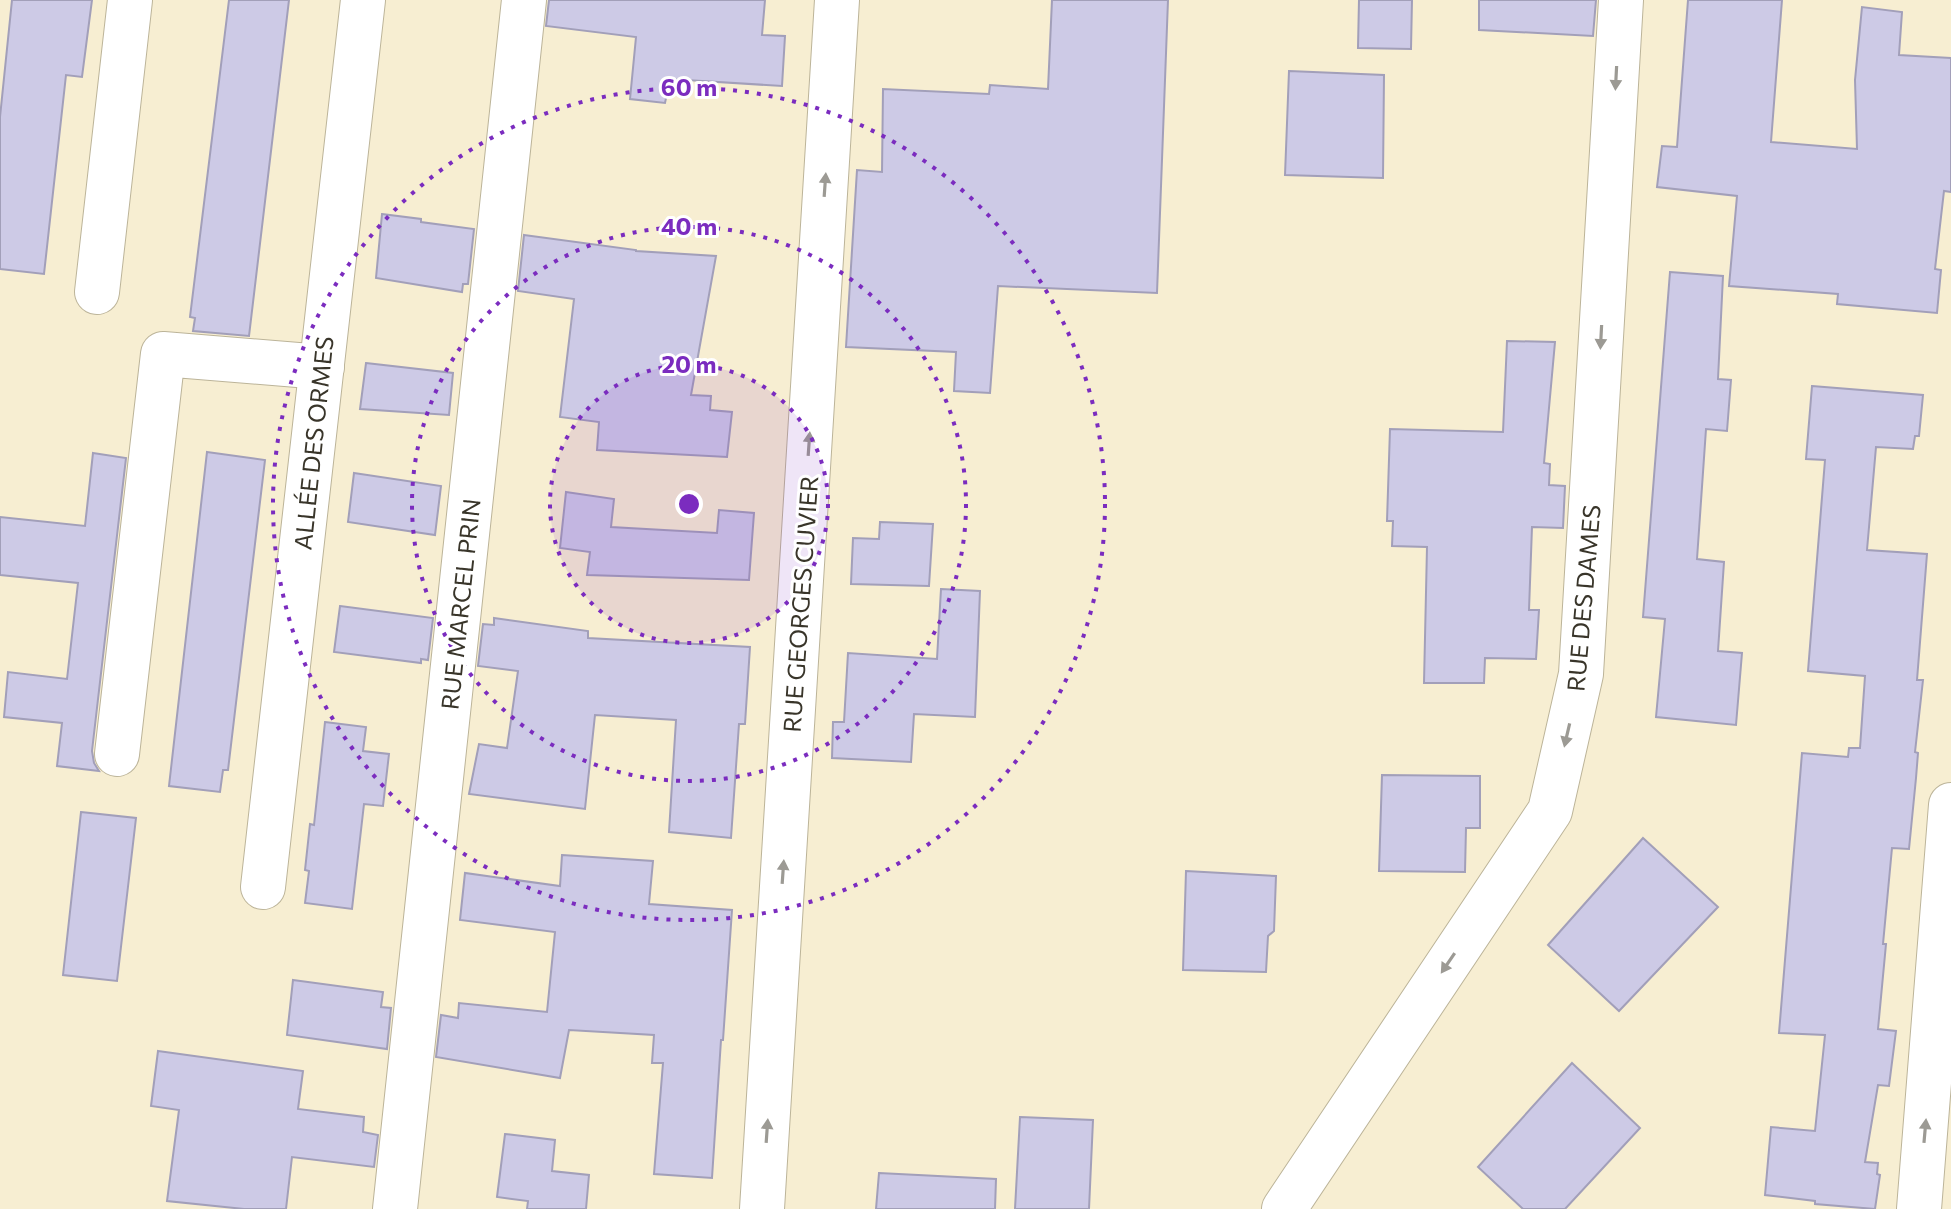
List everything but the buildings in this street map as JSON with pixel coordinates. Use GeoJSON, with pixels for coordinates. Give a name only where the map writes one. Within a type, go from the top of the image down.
{"type":"FeatureCollection","features":[{"type":"Feature","properties":{"kind":"street"},"geometry":{"type":"LineString","coordinates":[[97,292],[130,0]]}},
{"type":"Feature","properties":{"kind":"street","name":"ALLÉE DES ORMES"},"geometry":{"type":"LineString","coordinates":[[263,887],[363,0]]}},
{"type":"Feature","properties":{"kind":"street","name":"RUE MARCEL PRIN"},"geometry":{"type":"LineString","coordinates":[[395,1209],[524,0]]}},
{"type":"Feature","properties":{"kind":"street","name":"RUE GEORGES CUVIER"},"geometry":{"type":"LineString","coordinates":[[762,1209],[837,0]]}},
{"type":"Feature","properties":{"kind":"street","name":"RUE DES DAMES"},"geometry":{"type":"LineString","coordinates":[[1284,1209],[1550,811],[1581,674],[1621,0]]}},
{"type":"Feature","properties":{"kind":"street"},"geometry":{"type":"LineString","coordinates":[[117,754],[163,354],[322,367]]}},
{"type":"Feature","properties":{"kind":"street"},"geometry":{"type":"LineString","coordinates":[[1919,1209],[1951,805]]}}]}
